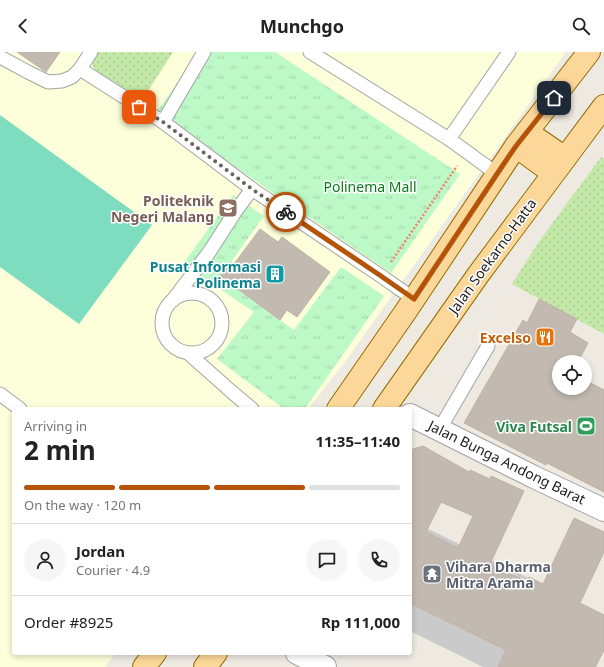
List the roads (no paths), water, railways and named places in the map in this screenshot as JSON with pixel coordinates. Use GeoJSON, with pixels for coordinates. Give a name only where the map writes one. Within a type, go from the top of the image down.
{"type":"FeatureCollection","features":[{"type":"Feature","properties":{"kind":"main road"},"geometry":{"type":"LineString","coordinates":[[339,407],[414,299],[497,174],[589,52]]}},
{"type":"Feature","properties":{"kind":"main road","name":"Jalan Soekarno-Hatta"},"geometry":{"type":"LineString","coordinates":[[390,407],[478,275],[604,106]]}},
{"type":"Feature","properties":{"kind":"main road"},"geometry":{"type":"LineString","coordinates":[[522,139],[559,165]]}},
{"type":"Feature","properties":{"kind":"main road"},"geometry":{"type":"LineString","coordinates":[[144,667],[153,655]]}},
{"type":"Feature","properties":{"kind":"main road"},"geometry":{"type":"LineString","coordinates":[[206,667],[215,655]]}},
{"type":"Feature","properties":{"kind":"street","name":"Jalan Bunga Andong Barat"},"geometry":{"type":"LineString","coordinates":[[412,415],[534,477],[604,510]]}},
{"type":"Feature","properties":{"kind":"street"},"geometry":{"type":"LineString","coordinates":[[301,655],[325,667]]}},
{"type":"Feature","properties":{"kind":"lane"},"geometry":{"type":"LineString","coordinates":[[0,57],[48,82],[62,81],[72,77],[80,69],[91,52]]}},
{"type":"Feature","properties":{"kind":"lane"},"geometry":{"type":"LineString","coordinates":[[163,122],[204,52]]}},
{"type":"Feature","properties":{"kind":"lane"},"geometry":{"type":"LineString","coordinates":[[310,52],[449,139],[497,174]]}},
{"type":"Feature","properties":{"kind":"lane"},"geometry":{"type":"LineString","coordinates":[[449,139],[509,52]]}},
{"type":"Feature","properties":{"kind":"lane"},"geometry":{"type":"LineString","coordinates":[[80,69],[163,122],[252,189],[414,299]]}},
{"type":"Feature","properties":{"kind":"lane"},"geometry":{"type":"LineString","coordinates":[[171,302],[179,296],[197,294],[207,298],[215,304],[220,313],[222,323],[220,333],[215,342],[208,348],[198,352],[179,350],[171,345],[165,337],[162,328],[162,319],[165,310],[171,302],[210,251],[252,189]]}},
{"type":"Feature","properties":{"kind":"lane"},"geometry":{"type":"LineString","coordinates":[[439,430],[488,346]]}},
{"type":"Feature","properties":{"kind":"lane"},"geometry":{"type":"LineString","coordinates":[[188,352],[250,407]]}},
{"type":"Feature","properties":{"kind":"lane"},"geometry":{"type":"LineString","coordinates":[[0,394],[17,407]]}},
{"type":"Feature","properties":{"kind":"place","name":"Politeknik Negeri Malang"},"geometry":{"type":"Point","coordinates":[228,208]}},
{"type":"Feature","properties":{"kind":"place","name":"Pusat Informasi Polinema"},"geometry":{"type":"Point","coordinates":[275,274]}},
{"type":"Feature","properties":{"kind":"place","name":"Excelso"},"geometry":{"type":"Point","coordinates":[545,337]}},
{"type":"Feature","properties":{"kind":"place","name":"Viva Futsal"},"geometry":{"type":"Point","coordinates":[586,426]}},
{"type":"Feature","properties":{"kind":"place","name":"Vihara Dharma Mitra Arama"},"geometry":{"type":"Point","coordinates":[432,574]}},
{"type":"Feature","properties":{"kind":"park label","name":"Polinema Mall"},"geometry":{"type":"Point","coordinates":[370,186]}}]}
